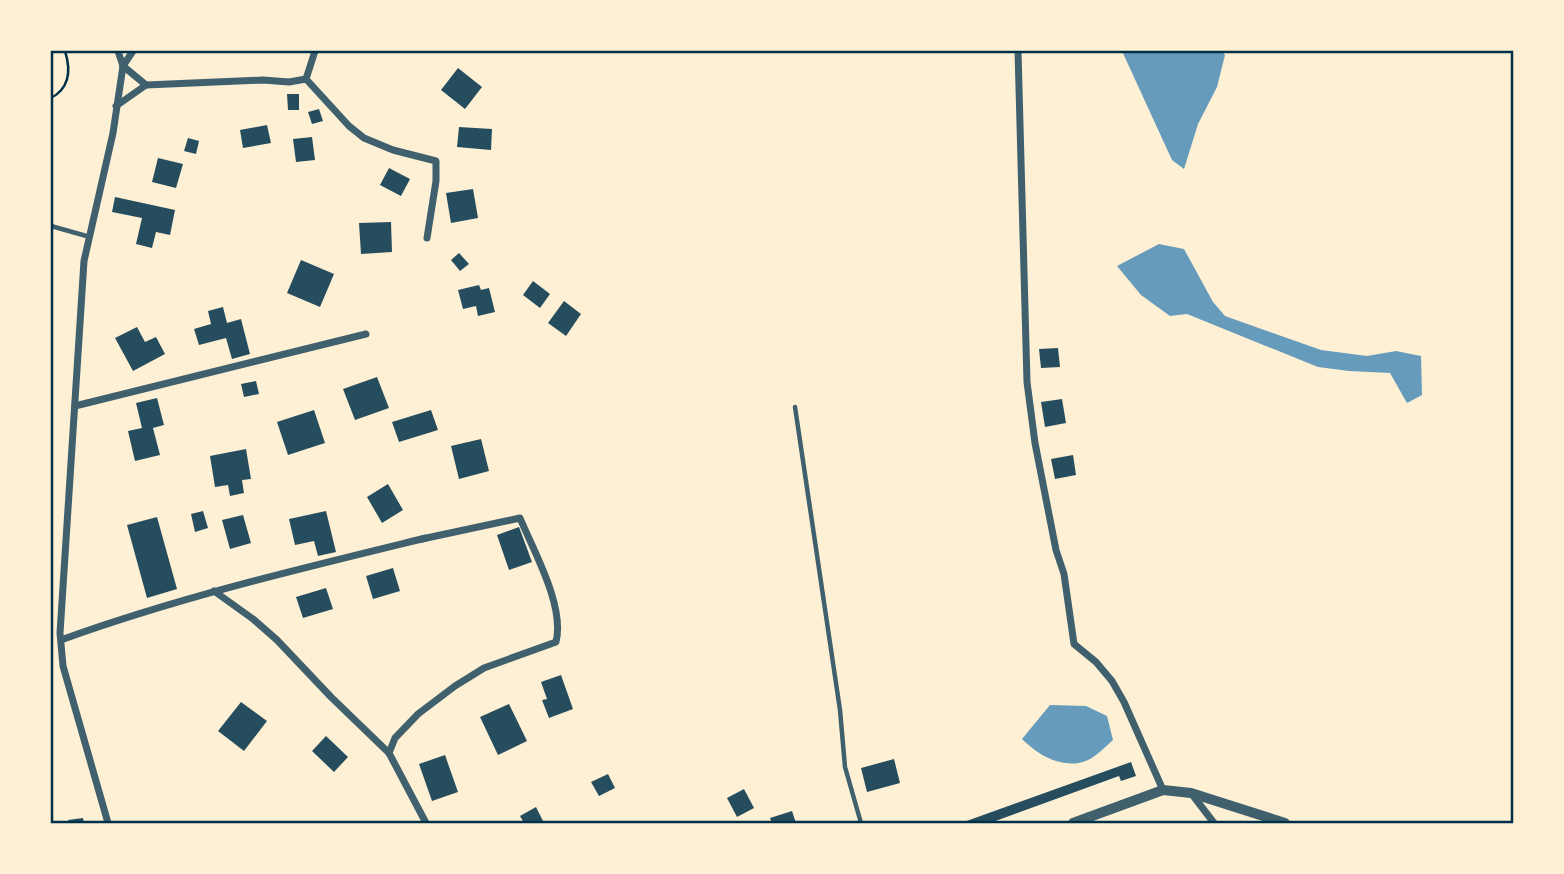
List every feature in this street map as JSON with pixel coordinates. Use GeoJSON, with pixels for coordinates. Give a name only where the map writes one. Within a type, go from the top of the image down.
{"type":"FeatureCollection","features":[{"type":"Feature","properties":{"kind":"street"},"geometry":{"type":"LineString","coordinates":[[118,51],[123,66],[146,85]]}},
{"type":"Feature","properties":{"kind":"street"},"geometry":{"type":"LineString","coordinates":[[108,823],[62,666],[61,640],[84,261],[123,66],[133,51]]}},
{"type":"Feature","properties":{"kind":"street"},"geometry":{"type":"LineString","coordinates":[[306,79],[315,51]]}},
{"type":"Feature","properties":{"kind":"street"},"geometry":{"type":"LineString","coordinates":[[1018,51],[1027,382],[1035,443],[1056,550],[1064,574],[1074,643],[1096,662],[1112,681],[1163,790]]}},
{"type":"Feature","properties":{"kind":"street"},"geometry":{"type":"LineString","coordinates":[[117,106],[146,85],[263,80],[289,82],[306,79]]}},
{"type":"Feature","properties":{"kind":"street"},"geometry":{"type":"LineString","coordinates":[[306,79],[349,126],[364,138],[393,150],[436,161],[436,181],[427,238]]}},
{"type":"Feature","properties":{"kind":"street"},"geometry":{"type":"LineString","coordinates":[[75,407],[366,334]]}},
{"type":"Feature","properties":{"kind":"street"},"geometry":{"type":"LineString","coordinates":[[61,640],[135,613],[214,591],[426,538],[520,518],[552,595],[559,630],[556,642],[484,668],[455,686],[418,714],[395,738],[389,753]]}},
{"type":"Feature","properties":{"kind":"street"},"geometry":{"type":"LineString","coordinates":[[214,591],[277,640],[331,698],[389,753],[426,823]]}},
{"type":"Feature","properties":{"kind":"street"},"geometry":{"type":"LineString","coordinates":[[1073,823],[1163,790],[1191,793],[1285,823]]}},
{"type":"Feature","properties":{"kind":"street"},"geometry":{"type":"LineString","coordinates":[[1191,793],[1214,823]]}},
{"type":"Feature","properties":{"kind":"lane"},"geometry":{"type":"LineString","coordinates":[[51,226],[90,237]]}},
{"type":"Feature","properties":{"kind":"lane"},"geometry":{"type":"LineString","coordinates":[[795,407],[840,710],[845,767],[862,823]]}},
{"type":"Feature","properties":{"kind":"path"},"geometry":{"type":"LineString","coordinates":[[51,98],[64,87],[70,67],[65,51]]}},
{"type":"Feature","properties":{"kind":"water"},"geometry":{"type":"Polygon","coordinates":[[[1122,51],[1222,51],[1225,55],[1217,87],[1198,124],[1184,169],[1172,160],[1122,51]]]}},
{"type":"Feature","properties":{"kind":"water"},"geometry":{"type":"Polygon","coordinates":[[[1159,244],[1184,249],[1213,302],[1225,316],[1321,350],[1367,356],[1396,351],[1421,356],[1422,395],[1407,403],[1390,373],[1318,367],[1187,314],[1170,316],[1141,295],[1117,266],[1159,244]]]}},
{"type":"Feature","properties":{"kind":"water"},"geometry":{"type":"Polygon","coordinates":[[[1050,705],[1086,706],[1107,716],[1113,740],[1083,762],[1064,763],[1037,752],[1022,739],[1050,705]]]}},
{"type":"Feature","properties":{"kind":"building"},"geometry":{"type":"Polygon","coordinates":[[[458,68],[482,87],[465,109],[441,90],[458,68]]]}},
{"type":"Feature","properties":{"kind":"building"},"geometry":{"type":"Polygon","coordinates":[[[287,94],[299,94],[299,110],[288,110],[287,94]]]}},
{"type":"Feature","properties":{"kind":"building"},"geometry":{"type":"Polygon","coordinates":[[[319,109],[323,121],[312,124],[308,112],[319,109]]]}},
{"type":"Feature","properties":{"kind":"building"},"geometry":{"type":"Polygon","coordinates":[[[267,125],[271,143],[243,148],[240,130],[267,125]]]}},
{"type":"Feature","properties":{"kind":"building"},"geometry":{"type":"Polygon","coordinates":[[[459,127],[492,129],[491,150],[457,147],[459,127]]]}},
{"type":"Feature","properties":{"kind":"building"},"geometry":{"type":"Polygon","coordinates":[[[312,137],[315,160],[296,162],[293,139],[312,137]]]}},
{"type":"Feature","properties":{"kind":"building"},"geometry":{"type":"Polygon","coordinates":[[[188,138],[199,141],[196,154],[184,151],[188,138]]]}},
{"type":"Feature","properties":{"kind":"building"},"geometry":{"type":"Polygon","coordinates":[[[158,158],[183,164],[176,188],[152,182],[158,158]]]}},
{"type":"Feature","properties":{"kind":"building"},"geometry":{"type":"Polygon","coordinates":[[[389,168],[410,179],[401,196],[380,185],[389,168]]]}},
{"type":"Feature","properties":{"kind":"building"},"geometry":{"type":"Polygon","coordinates":[[[473,189],[478,218],[451,223],[446,193],[473,189]]]}},
{"type":"Feature","properties":{"kind":"building"},"geometry":{"type":"Polygon","coordinates":[[[115,197],[175,210],[170,235],[156,232],[152,248],[136,244],[142,218],[112,212],[115,197]]]}},
{"type":"Feature","properties":{"kind":"building"},"geometry":{"type":"Polygon","coordinates":[[[391,222],[392,252],[361,254],[359,223],[391,222]]]}},
{"type":"Feature","properties":{"kind":"building"},"geometry":{"type":"Polygon","coordinates":[[[459,253],[469,264],[460,271],[451,260],[459,253]]]}},
{"type":"Feature","properties":{"kind":"building"},"geometry":{"type":"Polygon","coordinates":[[[301,260],[334,274],[320,307],[287,293],[301,260]]]}},
{"type":"Feature","properties":{"kind":"building"},"geometry":{"type":"Polygon","coordinates":[[[533,281],[550,294],[540,308],[523,295],[533,281]]]}},
{"type":"Feature","properties":{"kind":"building"},"geometry":{"type":"Polygon","coordinates":[[[479,285],[481,290],[489,288],[495,312],[478,316],[476,306],[463,309],[458,290],[479,285]]]}},
{"type":"Feature","properties":{"kind":"building"},"geometry":{"type":"Polygon","coordinates":[[[564,301],[581,314],[566,336],[548,323],[564,301]]]}},
{"type":"Feature","properties":{"kind":"building"},"geometry":{"type":"Polygon","coordinates":[[[223,307],[227,323],[241,319],[250,354],[232,359],[226,338],[199,345],[194,329],[211,324],[208,311],[223,307]]]}},
{"type":"Feature","properties":{"kind":"building"},"geometry":{"type":"Polygon","coordinates":[[[137,327],[145,342],[156,337],[165,354],[133,371],[115,338],[137,327]]]}},
{"type":"Feature","properties":{"kind":"building"},"geometry":{"type":"Polygon","coordinates":[[[1058,348],[1060,367],[1041,368],[1039,349],[1058,348]]]}},
{"type":"Feature","properties":{"kind":"building"},"geometry":{"type":"Polygon","coordinates":[[[377,377],[389,408],[355,420],[343,389],[377,377]]]}},
{"type":"Feature","properties":{"kind":"building"},"geometry":{"type":"Polygon","coordinates":[[[256,381],[259,394],[244,397],[241,384],[256,381]]]}},
{"type":"Feature","properties":{"kind":"building"},"geometry":{"type":"Polygon","coordinates":[[[157,398],[164,425],[153,428],[160,455],[135,461],[128,431],[142,428],[136,403],[157,398]]]}},
{"type":"Feature","properties":{"kind":"building"},"geometry":{"type":"Polygon","coordinates":[[[1062,399],[1066,423],[1045,427],[1041,402],[1062,399]]]}},
{"type":"Feature","properties":{"kind":"building"},"geometry":{"type":"Polygon","coordinates":[[[314,410],[325,443],[288,455],[277,422],[314,410]]]}},
{"type":"Feature","properties":{"kind":"building"},"geometry":{"type":"Polygon","coordinates":[[[431,410],[438,430],[399,442],[392,422],[431,410]]]}},
{"type":"Feature","properties":{"kind":"building"},"geometry":{"type":"Polygon","coordinates":[[[481,439],[489,471],[459,479],[451,446],[481,439]]]}},
{"type":"Feature","properties":{"kind":"building"},"geometry":{"type":"Polygon","coordinates":[[[246,449],[251,479],[242,480],[244,493],[230,496],[228,485],[215,487],[210,456],[246,449]]]}},
{"type":"Feature","properties":{"kind":"building"},"geometry":{"type":"Polygon","coordinates":[[[1073,455],[1076,475],[1055,479],[1051,459],[1073,455]]]}},
{"type":"Feature","properties":{"kind":"building"},"geometry":{"type":"Polygon","coordinates":[[[388,484],[403,510],[382,523],[367,497],[388,484]]]}},
{"type":"Feature","properties":{"kind":"building"},"geometry":{"type":"Polygon","coordinates":[[[203,511],[208,528],[195,532],[191,514],[203,511]]]}},
{"type":"Feature","properties":{"kind":"building"},"geometry":{"type":"Polygon","coordinates":[[[326,511],[336,552],[318,556],[314,541],[295,545],[289,519],[326,511]]]}},
{"type":"Feature","properties":{"kind":"building"},"geometry":{"type":"Polygon","coordinates":[[[243,515],[251,543],[230,549],[222,520],[243,515]]]}},
{"type":"Feature","properties":{"kind":"building"},"geometry":{"type":"Polygon","coordinates":[[[157,517],[177,589],[147,598],[127,525],[157,517]]]}},
{"type":"Feature","properties":{"kind":"building"},"geometry":{"type":"Polygon","coordinates":[[[519,527],[532,562],[509,570],[497,535],[519,527]]]}},
{"type":"Feature","properties":{"kind":"building"},"geometry":{"type":"Polygon","coordinates":[[[393,568],[400,591],[373,599],[366,576],[393,568]]]}},
{"type":"Feature","properties":{"kind":"building"},"geometry":{"type":"Polygon","coordinates":[[[326,588],[333,609],[303,618],[296,597],[326,588]]]}},
{"type":"Feature","properties":{"kind":"building"},"geometry":{"type":"Polygon","coordinates":[[[561,675],[573,709],[549,718],[542,700],[547,699],[541,682],[561,675]]]}},
{"type":"Feature","properties":{"kind":"building"},"geometry":{"type":"Polygon","coordinates":[[[241,702],[267,721],[244,751],[218,731],[241,702]]]}},
{"type":"Feature","properties":{"kind":"building"},"geometry":{"type":"Polygon","coordinates":[[[509,704],[527,741],[498,755],[480,717],[509,704]]]}},
{"type":"Feature","properties":{"kind":"building"},"geometry":{"type":"Polygon","coordinates":[[[326,736],[348,757],[334,772],[312,751],[326,736]]]}},
{"type":"Feature","properties":{"kind":"building"},"geometry":{"type":"Polygon","coordinates":[[[445,755],[458,792],[432,801],[419,764],[445,755]]]}},
{"type":"Feature","properties":{"kind":"building"},"geometry":{"type":"Polygon","coordinates":[[[894,759],[900,783],[867,792],[861,768],[894,759]]]}},
{"type":"Feature","properties":{"kind":"building"},"geometry":{"type":"Polygon","coordinates":[[[1131,762],[1136,776],[1121,781],[1119,776],[990,823],[961,823],[1131,762]]]}},
{"type":"Feature","properties":{"kind":"building"},"geometry":{"type":"Polygon","coordinates":[[[608,774],[615,788],[599,796],[591,782],[608,774]]]}},
{"type":"Feature","properties":{"kind":"building"},"geometry":{"type":"Polygon","coordinates":[[[744,789],[754,808],[737,817],[727,798],[744,789]]]}},
{"type":"Feature","properties":{"kind":"building"},"geometry":{"type":"Polygon","coordinates":[[[536,807],[544,823],[524,823],[520,816],[536,807]]]}},
{"type":"Feature","properties":{"kind":"building"},"geometry":{"type":"Polygon","coordinates":[[[792,811],[796,823],[772,823],[770,818],[792,811]]]}},
{"type":"Feature","properties":{"kind":"building"},"geometry":{"type":"Polygon","coordinates":[[[83,818],[84,823],[69,823],[68,820],[83,818]]]}}]}
